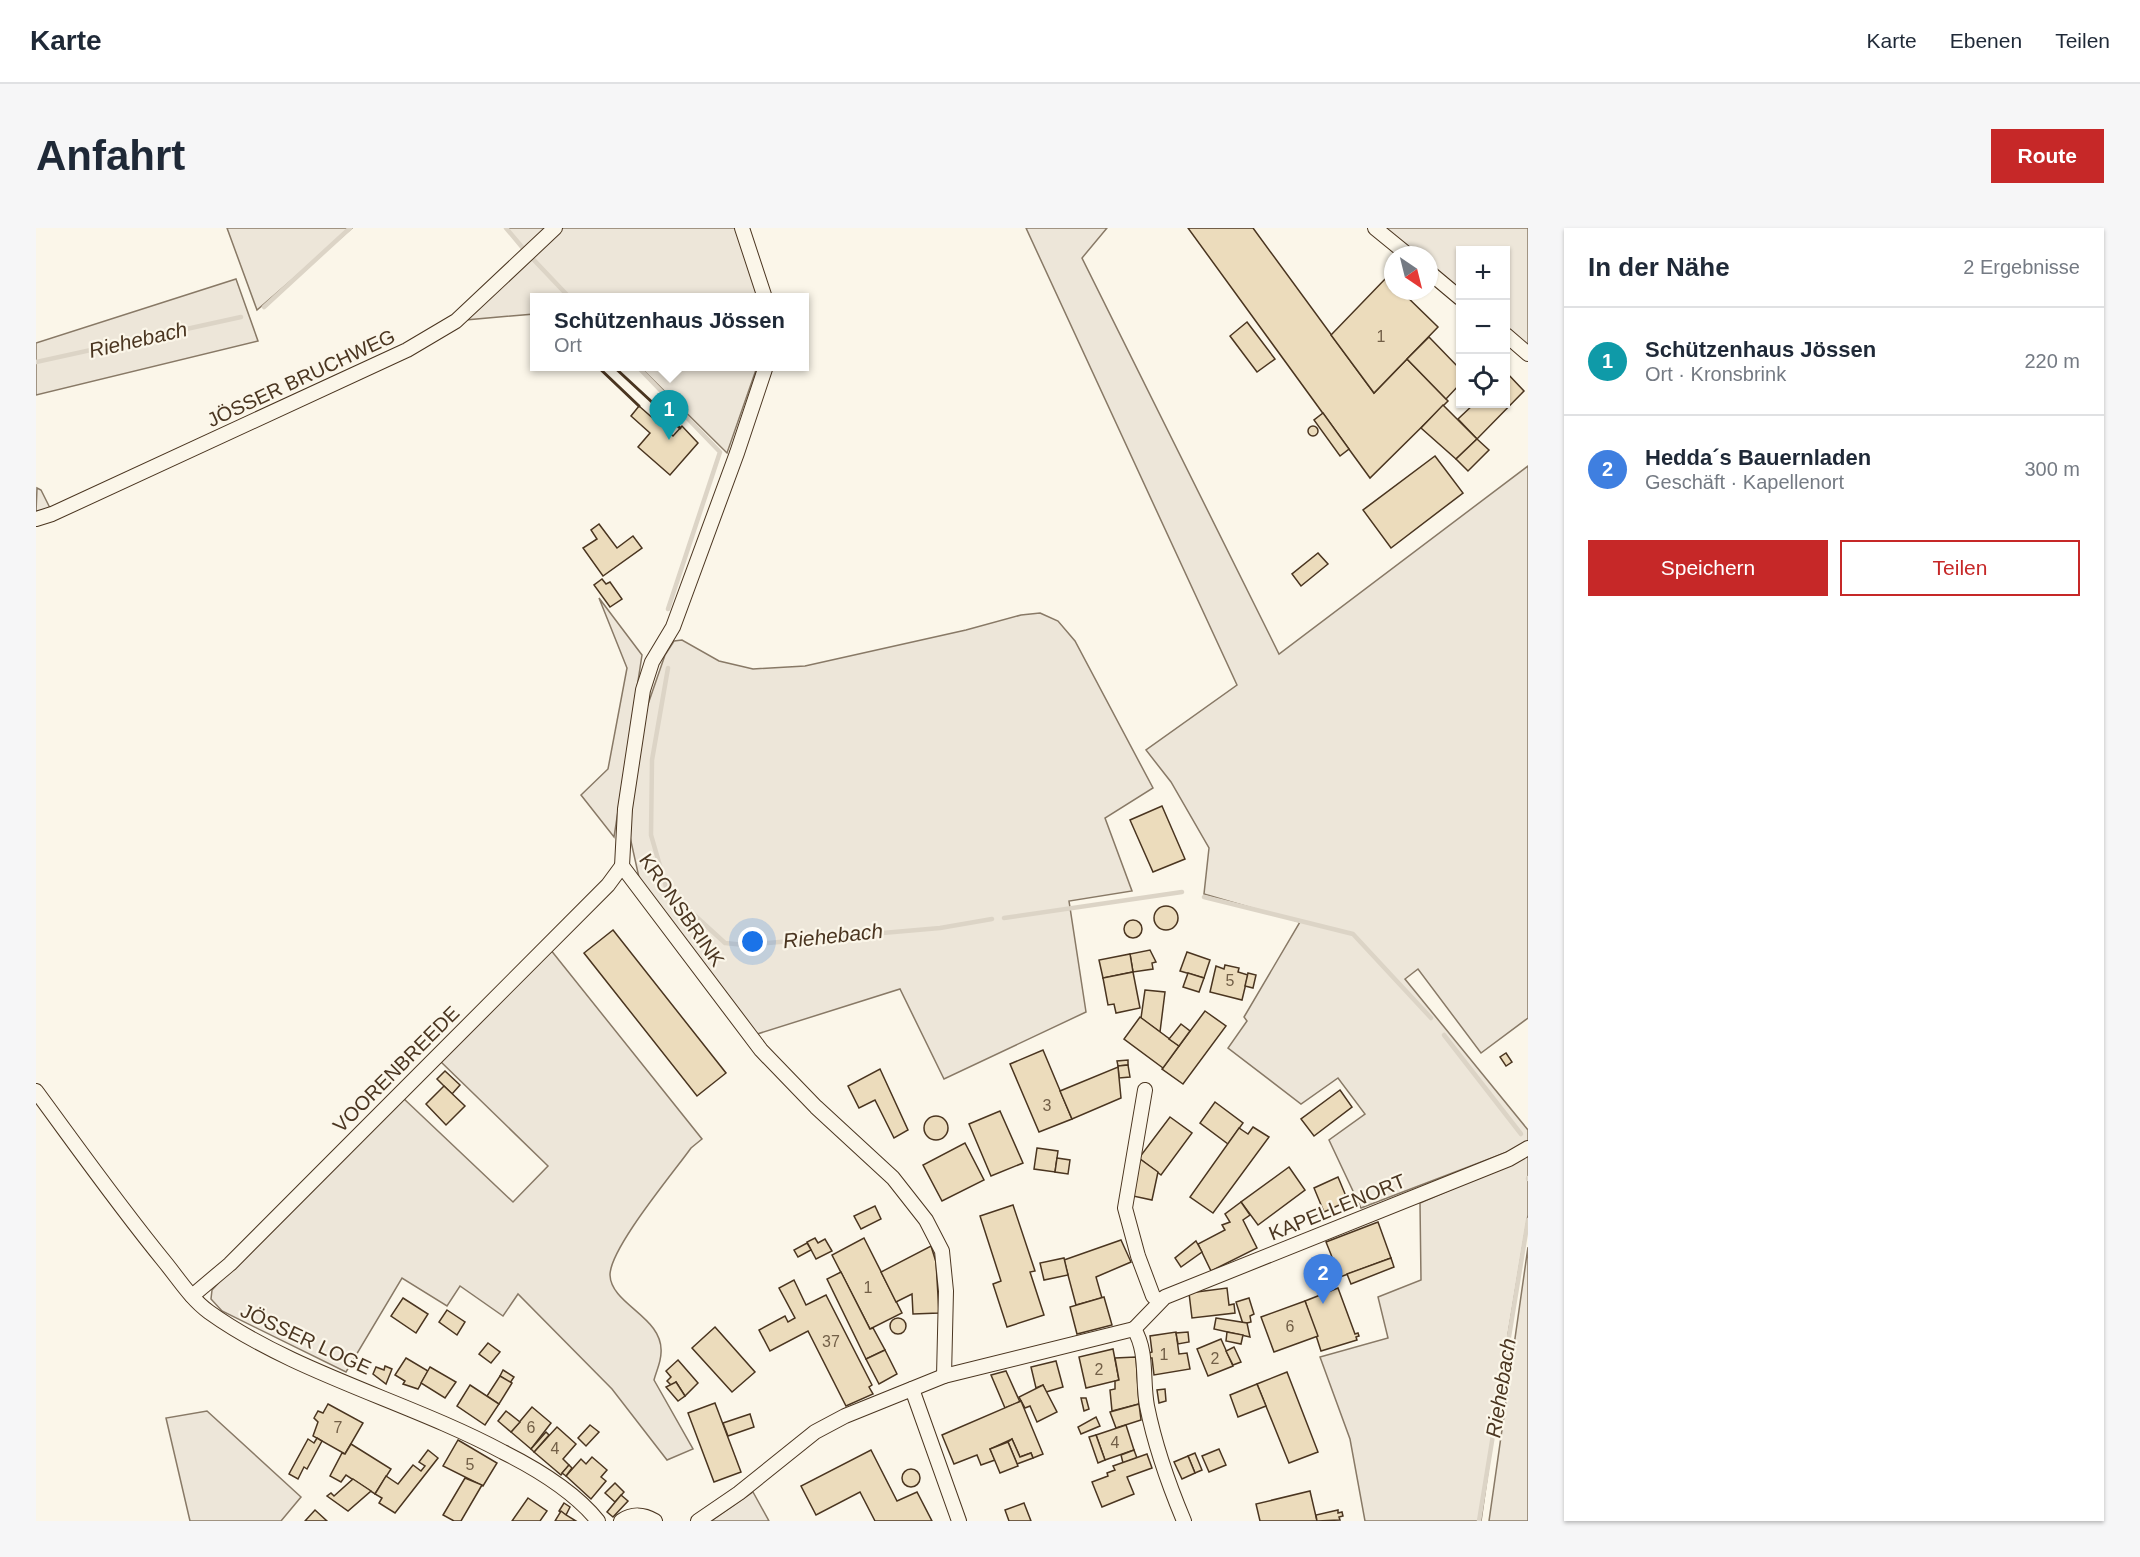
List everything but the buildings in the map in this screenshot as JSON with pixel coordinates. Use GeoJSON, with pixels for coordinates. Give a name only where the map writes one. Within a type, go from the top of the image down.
{"type":"FeatureCollection","features":[{"type":"Feature","properties":{"kind":"street","name":"JÖSSER BRUCHWEG"},"geometry":{"type":"LineString","coordinates":[[36,519],[52,514],[407,350],[456,321],[555,228]]}},
{"type":"Feature","properties":{"kind":"street"},"geometry":{"type":"LineString","coordinates":[[742,228],[764,293]]}},
{"type":"Feature","properties":{"kind":"street"},"geometry":{"type":"LineString","coordinates":[[1376,228],[1397,246]]}},
{"type":"Feature","properties":{"kind":"street"},"geometry":{"type":"LineString","coordinates":[[1438,279],[1456,294]]}},
{"type":"Feature","properties":{"kind":"street"},"geometry":{"type":"LineString","coordinates":[[1510,338],[1528,354]]}},
{"type":"Feature","properties":{"kind":"street","name":"KRONSBRINK"},"geometry":{"type":"LineString","coordinates":[[764,371],[737,453],[673,627],[652,662],[643,690],[625,809],[622,866],[761,1050],[816,1107],[893,1178],[926,1220],[942,1251],[946,1291],[944,1376]]}},
{"type":"Feature","properties":{"kind":"street","name":"VOORENBREEDE"},"geometry":{"type":"LineString","coordinates":[[192,1296],[230,1264],[608,885],[622,866]]}},
{"type":"Feature","properties":{"kind":"street"},"geometry":{"type":"LineString","coordinates":[[1145,1090],[1125,1208],[1138,1256],[1153,1296],[1159,1301]]}},
{"type":"Feature","properties":{"kind":"street","name":"JÖSSER LOGE"},"geometry":{"type":"LineString","coordinates":[[36,1091],[140,1232],[207,1311],[252,1339],[460,1429],[517,1459],[546,1477],[590,1511],[598,1521]]}},
{"type":"Feature","properties":{"kind":"street","name":"KAPELLENORT"},"geometry":{"type":"LineString","coordinates":[[1134,1329],[1165,1297],[1509,1159],[1528,1148]]}},
{"type":"Feature","properties":{"kind":"street"},"geometry":{"type":"LineString","coordinates":[[698,1521],[739,1493],[815,1432],[845,1416],[944,1376],[1134,1329],[1142,1342],[1147,1404],[1161,1466],[1184,1521]]}},
{"type":"Feature","properties":{"kind":"street"},"geometry":{"type":"LineString","coordinates":[[912,1389],[959,1521]]}},
{"type":"Feature","properties":{"kind":"street"},"geometry":{"type":"LineString","coordinates":[[621,1521],[628,1516],[641,1514],[655,1521]]}},
{"type":"Feature","properties":{"kind":"shaded area"},"geometry":{"type":"Polygon","coordinates":[[[227,228],[352,228],[257,310],[227,228]]]}},
{"type":"Feature","properties":{"kind":"shaded area"},"geometry":{"type":"Polygon","coordinates":[[[506,228],[548,228],[525,251],[506,228]]]}},
{"type":"Feature","properties":{"kind":"shaded area"},"geometry":{"type":"Polygon","coordinates":[[[560,228],[736,228],[757,293],[530,293],[530,314],[465,320],[560,228]]]}},
{"type":"Feature","properties":{"kind":"shaded area"},"geometry":{"type":"Polygon","coordinates":[[[1026,228],[1107,228],[1082,258],[1279,654],[1528,466],[1528,1018],[1481,1053],[1418,969],[1405,979],[1528,1130],[1528,1144],[1361,1208],[1329,1140],[1365,1114],[1338,1078],[1301,1104],[1228,1048],[1247,1021],[1244,1017],[1300,922],[1204,894],[1209,848],[1171,782],[1146,750],[1237,685],[1026,228]]]}},
{"type":"Feature","properties":{"kind":"shaded area"},"geometry":{"type":"Polygon","coordinates":[[[1385,228],[1528,228],[1528,351],[1510,335],[1510,246],[1456,246],[1456,290],[1438,274],[1438,246],[1406,246],[1385,228]]]}},
{"type":"Feature","properties":{"kind":"shaded area"},"geometry":{"type":"Polygon","coordinates":[[[236,279],[258,341],[36,395],[36,343],[236,279]]]}},
{"type":"Feature","properties":{"kind":"shaded area"},"geometry":{"type":"Polygon","coordinates":[[[644,371],[756,371],[727,453],[644,371]]]}},
{"type":"Feature","properties":{"kind":"shaded area"},"geometry":{"type":"Polygon","coordinates":[[[37,488],[41,490],[50,508],[36,513],[37,488]]]}},
{"type":"Feature","properties":{"kind":"shaded area"},"geometry":{"type":"Polygon","coordinates":[[[599,598],[642,655],[614,837],[581,795],[608,769],[627,668],[599,598]]]}},
{"type":"Feature","properties":{"kind":"shaded area"},"geometry":{"type":"Polygon","coordinates":[[[1040,613],[1058,621],[1075,641],[1153,788],[1105,818],[1132,891],[1069,901],[1086,1012],[944,1079],[900,989],[751,1036],[640,882],[630,837],[632,801],[646,710],[665,655],[674,641],[682,640],[719,661],[753,669],[805,666],[966,630],[1021,615],[1040,613]]]}},
{"type":"Feature","properties":{"kind":"shaded area"},"geometry":{"type":"Polygon","coordinates":[[[550,949],[702,1139],[691,1148],[631,1229],[620,1247],[610,1275],[619,1295],[646,1320],[660,1341],[661,1356],[654,1380],[693,1449],[667,1460],[612,1389],[518,1294],[503,1316],[460,1286],[447,1306],[402,1278],[346,1372],[222,1311],[211,1299],[212,1290],[224,1277],[402,1097],[513,1202],[548,1166],[439,1060],[550,949]]]}},
{"type":"Feature","properties":{"kind":"shaded area"},"geometry":{"type":"Polygon","coordinates":[[[1528,1156],[1528,1215],[1504,1359],[1481,1521],[1365,1521],[1350,1439],[1320,1357],[1388,1338],[1378,1297],[1421,1280],[1420,1203],[1528,1156]]]}},
{"type":"Feature","properties":{"kind":"shaded area"},"geometry":{"type":"Polygon","coordinates":[[[1528,1247],[1528,1521],[1489,1521],[1528,1247]]]}},
{"type":"Feature","properties":{"kind":"shaded area"},"geometry":{"type":"Polygon","coordinates":[[[207,1411],[301,1497],[281,1521],[190,1521],[166,1418],[207,1411]]]}},
{"type":"Feature","properties":{"kind":"shaded area"},"geometry":{"type":"Polygon","coordinates":[[[753,1492],[769,1521],[711,1521],[753,1492]]]}},
{"type":"Feature","properties":{"kind":"waterway","name":"Riehebach"},"geometry":{"type":"LineString","coordinates":[[264,307],[350,228]]}},
{"type":"Feature","properties":{"kind":"waterway","name":"Riehebach"},"geometry":{"type":"LineString","coordinates":[[506,228],[522,247]]}},
{"type":"Feature","properties":{"kind":"waterway","name":"Riehebach"},"geometry":{"type":"LineString","coordinates":[[532,258],[565,293]]}},
{"type":"Feature","properties":{"kind":"waterway","name":"Riehebach"},"geometry":{"type":"LineString","coordinates":[[36,362],[241,317]]}},
{"type":"Feature","properties":{"kind":"waterway","name":"Riehebach"},"geometry":{"type":"LineString","coordinates":[[642,371],[720,452],[668,609]]}},
{"type":"Feature","properties":{"kind":"waterway","name":"Riehebach"},"geometry":{"type":"LineString","coordinates":[[668,668],[652,760],[651,835],[667,890],[725,943],[745,945],[940,928],[992,919]]}},
{"type":"Feature","properties":{"kind":"waterway","name":"Riehebach"},"geometry":{"type":"LineString","coordinates":[[1004,918],[1182,892]]}},
{"type":"Feature","properties":{"kind":"waterway","name":"Riehebach"},"geometry":{"type":"LineString","coordinates":[[1204,897],[1353,934],[1431,1018]]}},
{"type":"Feature","properties":{"kind":"waterway","name":"Riehebach"},"geometry":{"type":"LineString","coordinates":[[1444,1035],[1521,1134]]}},
{"type":"Feature","properties":{"kind":"waterway","name":"Riehebach"},"geometry":{"type":"LineString","coordinates":[[1479,1521],[1528,1220]]}},
{"type":"Feature","properties":{"kind":"wall"},"geometry":{"type":"LineString","coordinates":[[602,371],[639,406]]}},
{"type":"Feature","properties":{"kind":"wall"},"geometry":{"type":"LineString","coordinates":[[618,371],[680,428]]}},
{"type":"Feature","properties":{"kind":"place","name":"Schützenhaus Jössen"},"geometry":{"type":"Point","coordinates":[669,440]}},
{"type":"Feature","properties":{"kind":"place","name":"Hedda´s Bauernladen"},"geometry":{"type":"Point","coordinates":[1323,1304]}}]}
